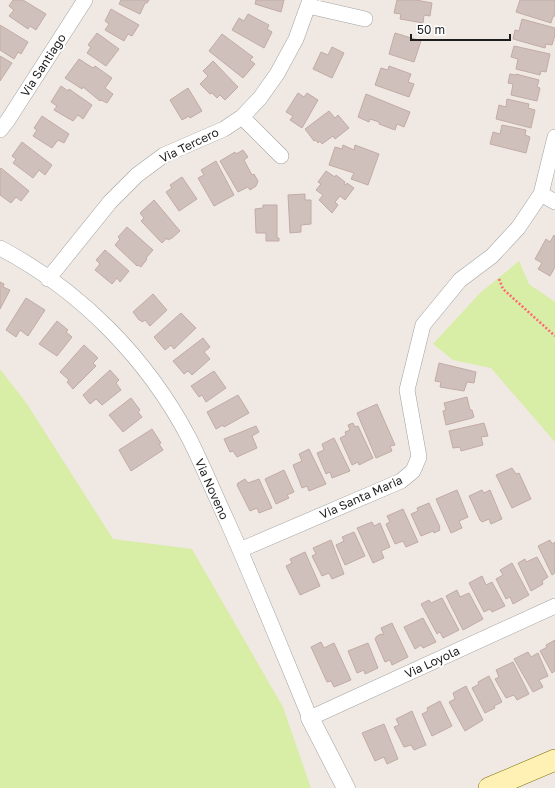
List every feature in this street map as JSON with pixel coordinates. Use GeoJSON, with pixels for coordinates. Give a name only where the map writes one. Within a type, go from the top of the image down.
{"type":"FeatureCollection","features":[{"type":"Feature","properties":{"kind":"main road"},"geometry":{"type":"LineString","coordinates":[[489,788],[555,760]]}},
{"type":"Feature","properties":{"kind":"street","name":"Via Santiago"},"geometry":{"type":"LineString","coordinates":[[0,130],[8,120],[85,0]]}},
{"type":"Feature","properties":{"kind":"street"},"geometry":{"type":"LineString","coordinates":[[309,3],[365,19]]}},
{"type":"Feature","properties":{"kind":"street","name":"Via Tercero"},"geometry":{"type":"LineString","coordinates":[[48,279],[110,202],[137,175],[164,155],[224,129],[242,117],[260,98],[277,74],[296,39],[309,3]]}},
{"type":"Feature","properties":{"kind":"street"},"geometry":{"type":"LineString","coordinates":[[242,117],[281,156]]}},
{"type":"Feature","properties":{"kind":"street","name":"Via Santa Maria"},"geometry":{"type":"LineString","coordinates":[[240,550],[401,481],[412,471],[419,457],[407,390],[423,325],[460,280],[492,256],[518,228],[541,194],[555,137]]}},
{"type":"Feature","properties":{"kind":"street"},"geometry":{"type":"LineString","coordinates":[[541,194],[555,202]]}},
{"type":"Feature","properties":{"kind":"street","name":"Via Noveno"},"geometry":{"type":"LineString","coordinates":[[0,248],[20,259],[88,308],[117,337],[146,370],[169,403],[189,438],[240,550],[310,718],[346,788]]}},
{"type":"Feature","properties":{"kind":"street","name":"Via Loyola"},"geometry":{"type":"LineString","coordinates":[[310,718],[555,606]]}},
{"type":"Feature","properties":{"kind":"path"},"geometry":{"type":"LineString","coordinates":[[499,280],[503,289],[555,336]]}},
{"type":"Feature","properties":{"kind":"green space"},"geometry":{"type":"Polygon","coordinates":[[[519,261],[529,284],[555,302],[555,442],[491,368],[453,360],[433,344],[480,293],[519,261]]]}},
{"type":"Feature","properties":{"kind":"green space"},"geometry":{"type":"Polygon","coordinates":[[[0,369],[27,404],[113,539],[192,549],[283,707],[311,788],[0,788],[0,369]]]}},
{"type":"Feature","properties":{"kind":"building"},"geometry":{"type":"Polygon","coordinates":[[[13,0],[23,0],[46,14],[36,30],[30,26],[28,29],[9,16],[14,10],[9,6],[13,0]]]}},
{"type":"Feature","properties":{"kind":"building"},"geometry":{"type":"Polygon","coordinates":[[[121,0],[149,0],[145,3],[140,14],[119,4],[121,0]]]}},
{"type":"Feature","properties":{"kind":"building"},"geometry":{"type":"Polygon","coordinates":[[[256,0],[284,0],[281,12],[255,4],[256,0]]]}},
{"type":"Feature","properties":{"kind":"building"},"geometry":{"type":"Polygon","coordinates":[[[397,0],[416,0],[432,3],[430,16],[424,15],[423,23],[400,19],[401,14],[394,13],[397,0]]]}},
{"type":"Feature","properties":{"kind":"building"},"geometry":{"type":"Polygon","coordinates":[[[520,0],[555,0],[555,16],[553,16],[551,23],[516,12],[520,0]]]}},
{"type":"Feature","properties":{"kind":"building"},"geometry":{"type":"Polygon","coordinates":[[[111,9],[139,25],[132,36],[128,34],[124,41],[105,30],[109,24],[105,21],[111,9]]]}},
{"type":"Feature","properties":{"kind":"building"},"geometry":{"type":"Polygon","coordinates":[[[248,14],[269,25],[267,29],[272,32],[264,48],[232,30],[239,18],[244,21],[248,14]]]}},
{"type":"Feature","properties":{"kind":"building"},"geometry":{"type":"Polygon","coordinates":[[[522,19],[555,28],[555,35],[552,45],[546,44],[545,48],[513,39],[515,30],[519,31],[522,19]]]}},
{"type":"Feature","properties":{"kind":"building"},"geometry":{"type":"Polygon","coordinates":[[[0,25],[28,42],[21,54],[18,52],[14,59],[0,50],[0,25]]]}},
{"type":"Feature","properties":{"kind":"building"},"geometry":{"type":"Polygon","coordinates":[[[97,33],[119,49],[106,66],[87,53],[91,47],[88,45],[97,33]]]}},
{"type":"Feature","properties":{"kind":"building"},"geometry":{"type":"Polygon","coordinates":[[[395,33],[421,41],[414,62],[389,54],[395,33]]]}},
{"type":"Feature","properties":{"kind":"building"},"geometry":{"type":"Polygon","coordinates":[[[222,34],[253,57],[250,60],[255,64],[243,78],[209,51],[222,34]]]}},
{"type":"Feature","properties":{"kind":"building"},"geometry":{"type":"Polygon","coordinates":[[[514,46],[550,54],[546,72],[541,71],[540,75],[516,69],[518,59],[511,57],[514,46]]]}},
{"type":"Feature","properties":{"kind":"building"},"geometry":{"type":"Polygon","coordinates":[[[332,47],[344,53],[332,78],[313,69],[321,52],[328,55],[332,47]]]}},
{"type":"Feature","properties":{"kind":"building"},"geometry":{"type":"Polygon","coordinates":[[[0,56],[12,63],[0,81],[0,56]]]}},
{"type":"Feature","properties":{"kind":"building"},"geometry":{"type":"Polygon","coordinates":[[[79,59],[93,68],[95,66],[112,78],[105,88],[113,94],[107,103],[101,100],[100,101],[83,87],[82,89],[65,78],[79,59]]]}},
{"type":"Feature","properties":{"kind":"building"},"geometry":{"type":"Polygon","coordinates":[[[213,61],[238,87],[225,100],[220,95],[217,98],[212,93],[210,94],[200,84],[208,76],[203,71],[213,61]]]}},
{"type":"Feature","properties":{"kind":"building"},"geometry":{"type":"Polygon","coordinates":[[[389,66],[411,74],[408,82],[414,84],[409,97],[375,85],[381,68],[388,70],[389,66]]]}},
{"type":"Feature","properties":{"kind":"building"},"geometry":{"type":"Polygon","coordinates":[[[510,74],[516,74],[539,80],[537,87],[540,88],[537,101],[511,95],[513,84],[508,83],[510,74]]]}},
{"type":"Feature","properties":{"kind":"building"},"geometry":{"type":"Polygon","coordinates":[[[61,86],[68,91],[69,89],[92,105],[83,119],[78,115],[73,121],[54,110],[57,106],[51,102],[61,86]]]}},
{"type":"Feature","properties":{"kind":"building"},"geometry":{"type":"Polygon","coordinates":[[[188,88],[202,111],[190,118],[189,116],[182,120],[170,100],[188,88]]]}},
{"type":"Feature","properties":{"kind":"building"},"geometry":{"type":"Polygon","coordinates":[[[298,93],[304,97],[307,93],[318,100],[302,128],[290,120],[293,116],[286,112],[298,93]]]}},
{"type":"Feature","properties":{"kind":"building"},"geometry":{"type":"Polygon","coordinates":[[[366,94],[410,112],[404,127],[397,124],[395,130],[379,124],[379,122],[370,119],[369,122],[358,117],[366,94]]]}},
{"type":"Feature","properties":{"kind":"building"},"geometry":{"type":"Polygon","coordinates":[[[507,99],[529,104],[528,108],[535,110],[531,128],[496,119],[499,105],[506,107],[507,99]]]}},
{"type":"Feature","properties":{"kind":"building"},"geometry":{"type":"Polygon","coordinates":[[[329,111],[335,118],[338,115],[349,128],[335,139],[333,136],[322,144],[320,141],[318,143],[316,140],[314,141],[305,129],[329,111]]]}},
{"type":"Feature","properties":{"kind":"building"},"geometry":{"type":"Polygon","coordinates":[[[42,116],[69,134],[64,143],[58,140],[52,148],[33,136],[37,130],[34,128],[42,116]]]}},
{"type":"Feature","properties":{"kind":"building"},"geometry":{"type":"Polygon","coordinates":[[[502,125],[526,130],[525,135],[530,137],[526,153],[490,144],[493,132],[500,134],[502,125]]]}},
{"type":"Feature","properties":{"kind":"building"},"geometry":{"type":"Polygon","coordinates":[[[22,142],[52,165],[45,175],[39,170],[33,178],[13,163],[16,159],[12,156],[22,142]]]}},
{"type":"Feature","properties":{"kind":"building"},"geometry":{"type":"Polygon","coordinates":[[[343,145],[354,150],[355,145],[379,154],[368,185],[351,179],[354,173],[329,165],[335,147],[342,149],[343,145]]]}},
{"type":"Feature","properties":{"kind":"building"},"geometry":{"type":"Polygon","coordinates":[[[243,150],[248,157],[244,160],[252,175],[254,174],[258,181],[256,186],[250,190],[248,187],[238,192],[220,161],[235,152],[236,154],[243,150]]]}},
{"type":"Feature","properties":{"kind":"building"},"geometry":{"type":"Polygon","coordinates":[[[216,161],[234,195],[214,206],[198,178],[204,175],[201,170],[216,161]]]}},
{"type":"Feature","properties":{"kind":"building"},"geometry":{"type":"Polygon","coordinates":[[[1,168],[29,191],[21,201],[16,197],[11,203],[0,195],[1,168]]]}},
{"type":"Feature","properties":{"kind":"building"},"geometry":{"type":"Polygon","coordinates":[[[326,171],[335,177],[336,175],[345,182],[344,184],[346,185],[347,183],[354,188],[345,200],[340,196],[335,202],[338,205],[332,213],[319,200],[323,195],[316,190],[321,184],[318,182],[326,171]]]}},
{"type":"Feature","properties":{"kind":"building"},"geometry":{"type":"Polygon","coordinates":[[[182,177],[197,199],[179,211],[166,192],[172,188],[170,185],[182,177]]]}},
{"type":"Feature","properties":{"kind":"building"},"geometry":{"type":"Polygon","coordinates":[[[305,194],[305,200],[311,200],[311,224],[301,225],[301,232],[290,233],[288,195],[305,194]]]}},
{"type":"Feature","properties":{"kind":"building"},"geometry":{"type":"Polygon","coordinates":[[[154,200],[180,231],[172,238],[168,240],[167,238],[162,243],[141,221],[144,218],[140,213],[154,200]]]}},
{"type":"Feature","properties":{"kind":"building"},"geometry":{"type":"Polygon","coordinates":[[[263,205],[277,205],[277,238],[279,238],[279,241],[266,241],[266,233],[256,233],[255,209],[263,208],[263,205]]]}},
{"type":"Feature","properties":{"kind":"building"},"geometry":{"type":"Polygon","coordinates":[[[127,227],[153,250],[141,267],[138,265],[137,266],[115,245],[120,239],[118,237],[127,227]]]}},
{"type":"Feature","properties":{"kind":"building"},"geometry":{"type":"Polygon","coordinates":[[[554,235],[555,267],[550,276],[538,269],[542,263],[535,259],[546,239],[550,242],[554,235]]]}},
{"type":"Feature","properties":{"kind":"building"},"geometry":{"type":"Polygon","coordinates":[[[105,250],[129,271],[120,282],[117,278],[112,284],[95,270],[100,264],[96,260],[105,250]]]}},
{"type":"Feature","properties":{"kind":"building"},"geometry":{"type":"Polygon","coordinates":[[[0,282],[4,284],[3,287],[10,290],[0,309],[0,282]]]}},
{"type":"Feature","properties":{"kind":"building"},"geometry":{"type":"Polygon","coordinates":[[[153,294],[167,310],[150,326],[145,320],[142,322],[139,320],[133,312],[153,294]]]}},
{"type":"Feature","properties":{"kind":"building"},"geometry":{"type":"Polygon","coordinates":[[[26,298],[45,310],[28,336],[20,330],[16,337],[6,330],[26,298]]]}},
{"type":"Feature","properties":{"kind":"building"},"geometry":{"type":"Polygon","coordinates":[[[181,313],[196,328],[174,349],[171,345],[165,350],[154,337],[181,313]]]}},
{"type":"Feature","properties":{"kind":"building"},"geometry":{"type":"Polygon","coordinates":[[[57,321],[68,330],[66,332],[72,337],[57,356],[39,344],[57,321]]]}},
{"type":"Feature","properties":{"kind":"building"},"geometry":{"type":"Polygon","coordinates":[[[203,338],[210,347],[204,352],[210,359],[192,375],[188,371],[184,374],[173,361],[203,338]]]}},
{"type":"Feature","properties":{"kind":"building"},"geometry":{"type":"Polygon","coordinates":[[[84,345],[98,358],[93,363],[96,366],[73,389],[67,382],[69,380],[60,372],[84,345]]]}},
{"type":"Feature","properties":{"kind":"building"},"geometry":{"type":"Polygon","coordinates":[[[439,363],[476,372],[474,383],[467,382],[464,391],[440,387],[441,382],[435,381],[439,363]]]}},
{"type":"Feature","properties":{"kind":"building"},"geometry":{"type":"Polygon","coordinates":[[[110,370],[119,380],[116,383],[121,390],[102,405],[96,399],[90,404],[83,395],[110,370]]]}},
{"type":"Feature","properties":{"kind":"building"},"geometry":{"type":"Polygon","coordinates":[[[214,371],[226,388],[206,402],[202,395],[199,397],[191,386],[214,371]]]}},
{"type":"Feature","properties":{"kind":"building"},"geometry":{"type":"Polygon","coordinates":[[[238,395],[249,413],[224,427],[223,425],[216,429],[207,412],[238,395]]]}},
{"type":"Feature","properties":{"kind":"building"},"geometry":{"type":"Polygon","coordinates":[[[467,397],[470,410],[472,410],[474,417],[446,425],[443,411],[446,410],[444,403],[467,397]]]}},
{"type":"Feature","properties":{"kind":"building"},"geometry":{"type":"Polygon","coordinates":[[[131,398],[140,410],[138,412],[142,417],[123,432],[109,415],[131,398]]]}},
{"type":"Feature","properties":{"kind":"building"},"geometry":{"type":"Polygon","coordinates":[[[377,404],[395,445],[390,446],[392,451],[376,458],[357,413],[377,404]]]}},
{"type":"Feature","properties":{"kind":"building"},"geometry":{"type":"Polygon","coordinates":[[[353,423],[355,427],[358,426],[373,458],[359,465],[358,462],[352,465],[340,438],[346,435],[345,432],[350,430],[348,425],[353,423]]]}},
{"type":"Feature","properties":{"kind":"building"},"geometry":{"type":"Polygon","coordinates":[[[484,423],[488,436],[481,437],[483,445],[461,451],[460,447],[453,448],[449,431],[484,423]]]}},
{"type":"Feature","properties":{"kind":"building"},"geometry":{"type":"Polygon","coordinates":[[[256,426],[259,432],[252,436],[257,448],[237,457],[233,451],[230,452],[224,439],[256,426]]]}},
{"type":"Feature","properties":{"kind":"building"},"geometry":{"type":"Polygon","coordinates":[[[152,429],[161,443],[159,444],[163,450],[131,471],[119,450],[152,429]]]}},
{"type":"Feature","properties":{"kind":"building"},"geometry":{"type":"Polygon","coordinates":[[[334,438],[350,471],[332,478],[330,472],[326,474],[317,453],[324,450],[322,444],[334,438]]]}},
{"type":"Feature","properties":{"kind":"building"},"geometry":{"type":"Polygon","coordinates":[[[309,449],[326,484],[309,491],[307,486],[302,488],[293,465],[302,461],[299,454],[309,449]]]}},
{"type":"Feature","properties":{"kind":"building"},"geometry":{"type":"Polygon","coordinates":[[[512,468],[516,474],[519,473],[531,499],[512,508],[496,475],[512,468]]]}},
{"type":"Feature","properties":{"kind":"building"},"geometry":{"type":"Polygon","coordinates":[[[284,470],[294,492],[287,495],[289,498],[276,504],[265,479],[284,470]]]}},
{"type":"Feature","properties":{"kind":"building"},"geometry":{"type":"Polygon","coordinates":[[[245,479],[248,483],[259,479],[272,508],[259,513],[257,508],[250,511],[237,485],[245,479]]]}},
{"type":"Feature","properties":{"kind":"building"},"geometry":{"type":"Polygon","coordinates":[[[457,490],[468,517],[459,521],[462,528],[451,533],[436,499],[457,490]]]}},
{"type":"Feature","properties":{"kind":"building"},"geometry":{"type":"Polygon","coordinates":[[[482,490],[484,493],[490,490],[502,519],[491,524],[489,519],[482,522],[480,520],[469,496],[482,490]]]}},
{"type":"Feature","properties":{"kind":"building"},"geometry":{"type":"Polygon","coordinates":[[[429,503],[440,530],[421,536],[411,514],[418,511],[417,508],[429,503]]]}},
{"type":"Feature","properties":{"kind":"building"},"geometry":{"type":"Polygon","coordinates":[[[403,509],[418,542],[406,547],[403,541],[395,544],[386,524],[390,522],[387,516],[403,509]]]}},
{"type":"Feature","properties":{"kind":"building"},"geometry":{"type":"Polygon","coordinates":[[[372,522],[374,526],[380,523],[390,547],[381,551],[384,558],[373,563],[357,528],[372,522]]]}},
{"type":"Feature","properties":{"kind":"building"},"geometry":{"type":"Polygon","coordinates":[[[354,532],[365,556],[345,565],[336,545],[344,541],[342,537],[354,532]]]}},
{"type":"Feature","properties":{"kind":"building"},"geometry":{"type":"Polygon","coordinates":[[[331,540],[344,574],[332,579],[329,573],[322,576],[312,556],[316,554],[313,548],[331,540]]]}},
{"type":"Feature","properties":{"kind":"building"},"geometry":{"type":"Polygon","coordinates":[[[550,540],[552,544],[555,542],[555,573],[552,575],[538,546],[550,540]]]}},
{"type":"Feature","properties":{"kind":"building"},"geometry":{"type":"Polygon","coordinates":[[[305,552],[320,586],[300,595],[286,566],[292,563],[290,559],[305,552]]]}},
{"type":"Feature","properties":{"kind":"building"},"geometry":{"type":"Polygon","coordinates":[[[537,557],[548,577],[542,581],[543,584],[531,591],[518,563],[525,559],[526,562],[537,557]]]}},
{"type":"Feature","properties":{"kind":"building"},"geometry":{"type":"Polygon","coordinates":[[[512,563],[529,595],[513,604],[510,597],[506,599],[496,579],[503,575],[500,570],[512,563]]]}},
{"type":"Feature","properties":{"kind":"building"},"geometry":{"type":"Polygon","coordinates":[[[482,576],[486,585],[492,582],[505,606],[492,612],[490,609],[484,612],[469,583],[482,576]]]}},
{"type":"Feature","properties":{"kind":"building"},"geometry":{"type":"Polygon","coordinates":[[[457,590],[460,597],[469,593],[483,619],[463,630],[446,596],[457,590]]]}},
{"type":"Feature","properties":{"kind":"building"},"geometry":{"type":"Polygon","coordinates":[[[442,598],[459,630],[443,638],[440,632],[437,634],[421,604],[429,600],[431,603],[442,598]]]}},
{"type":"Feature","properties":{"kind":"building"},"geometry":{"type":"Polygon","coordinates":[[[423,618],[436,642],[423,648],[421,645],[415,649],[404,627],[423,618]]]}},
{"type":"Feature","properties":{"kind":"building"},"geometry":{"type":"Polygon","coordinates":[[[392,623],[408,657],[392,665],[390,660],[385,662],[375,639],[381,634],[384,635],[381,628],[392,623]]]}},
{"type":"Feature","properties":{"kind":"building"},"geometry":{"type":"Polygon","coordinates":[[[555,640],[555,671],[552,673],[540,651],[547,647],[546,645],[555,640]]]}},
{"type":"Feature","properties":{"kind":"building"},"geometry":{"type":"Polygon","coordinates":[[[321,642],[324,648],[334,643],[351,680],[334,687],[331,681],[327,682],[311,647],[321,642]]]}},
{"type":"Feature","properties":{"kind":"building"},"geometry":{"type":"Polygon","coordinates":[[[368,643],[378,668],[365,674],[364,670],[357,673],[348,651],[368,643]]]}},
{"type":"Feature","properties":{"kind":"building"},"geometry":{"type":"Polygon","coordinates":[[[528,652],[531,657],[538,653],[548,676],[539,680],[543,687],[533,692],[514,659],[528,652]]]}},
{"type":"Feature","properties":{"kind":"building"},"geometry":{"type":"Polygon","coordinates":[[[513,662],[529,694],[517,700],[514,695],[506,698],[495,679],[499,677],[496,670],[513,662]]]}},
{"type":"Feature","properties":{"kind":"building"},"geometry":{"type":"Polygon","coordinates":[[[489,676],[502,702],[494,706],[495,708],[485,713],[472,688],[479,684],[478,682],[489,676]]]}},
{"type":"Feature","properties":{"kind":"building"},"geometry":{"type":"Polygon","coordinates":[[[466,686],[483,720],[465,731],[449,702],[455,699],[453,693],[466,686]]]}},
{"type":"Feature","properties":{"kind":"building"},"geometry":{"type":"Polygon","coordinates":[[[440,701],[452,726],[432,736],[422,714],[428,711],[427,708],[440,701]]]}},
{"type":"Feature","properties":{"kind":"building"},"geometry":{"type":"Polygon","coordinates":[[[412,711],[426,745],[414,750],[411,745],[404,747],[394,727],[399,725],[396,719],[412,711]]]}},
{"type":"Feature","properties":{"kind":"building"},"geometry":{"type":"Polygon","coordinates":[[[384,724],[398,759],[387,764],[384,757],[375,761],[362,733],[384,724]]]}}]}
